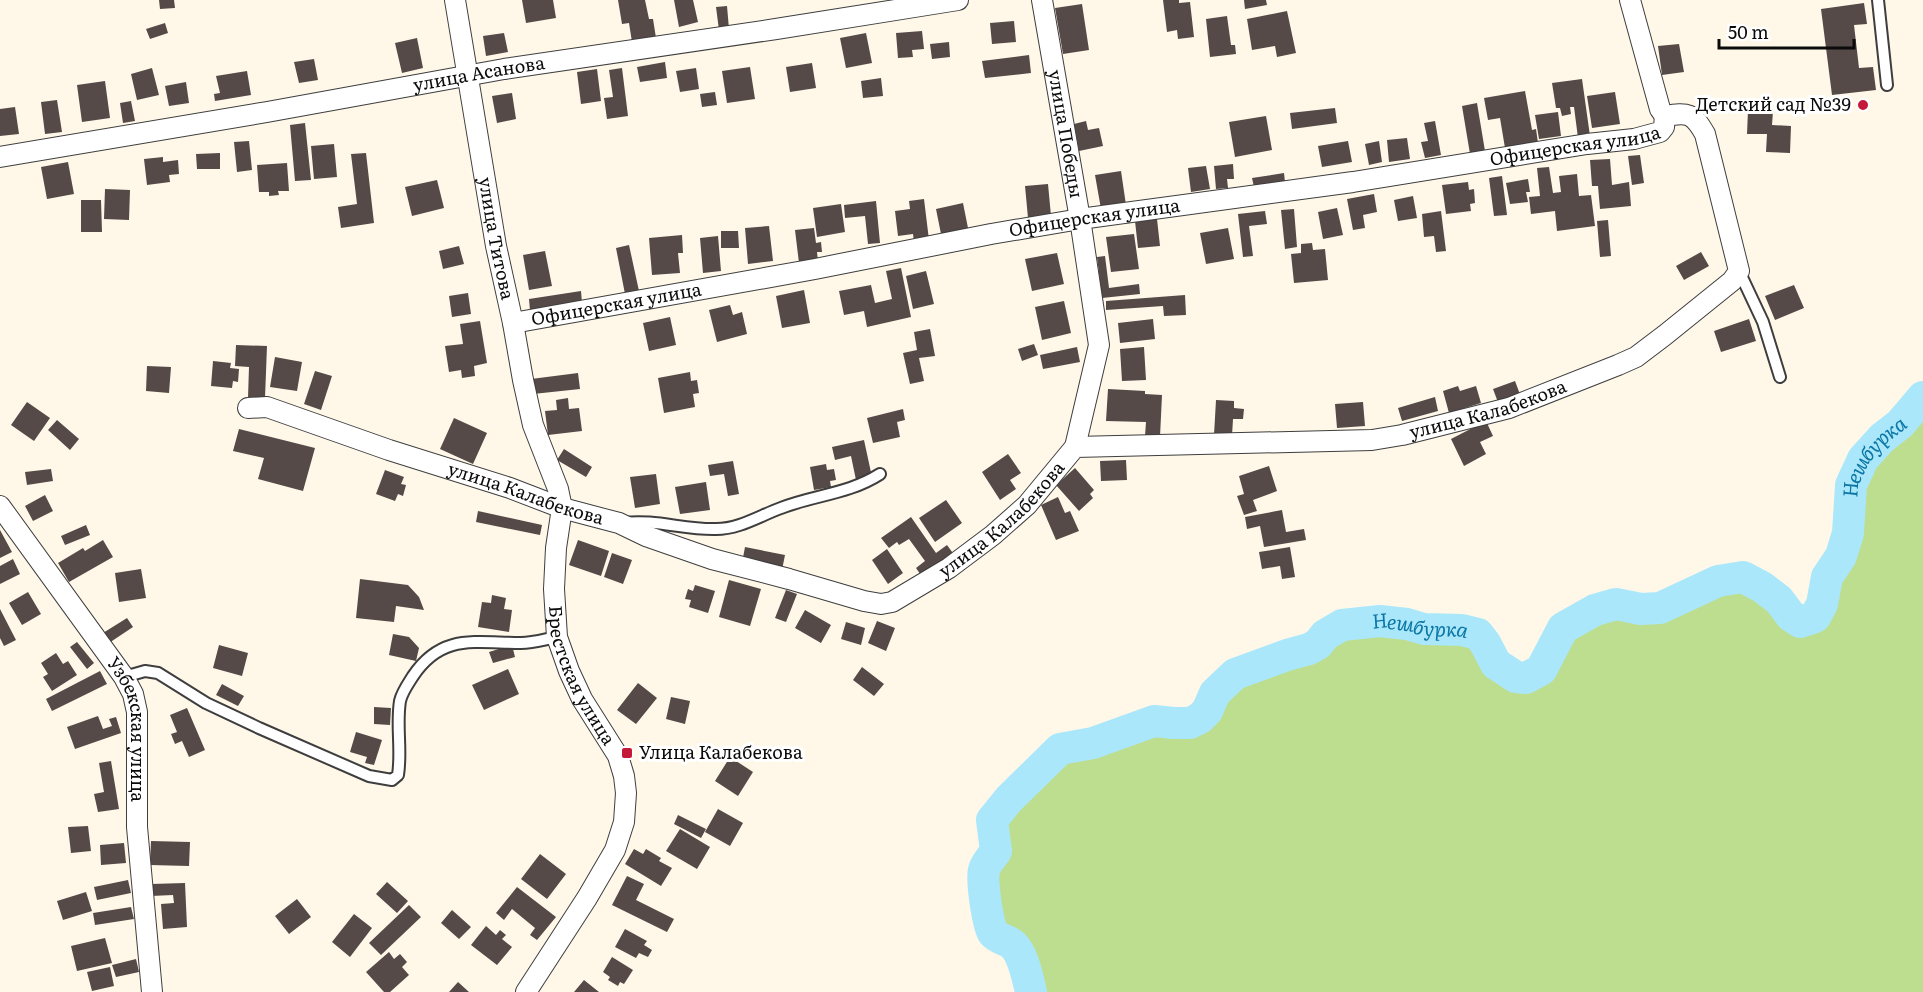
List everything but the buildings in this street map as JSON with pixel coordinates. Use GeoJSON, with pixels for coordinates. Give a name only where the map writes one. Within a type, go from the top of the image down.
{"type":"FeatureCollection","features":[{"type":"Feature","properties":{"kind":"street","name":"улица Титова"},"geometry":{"type":"LineString","coordinates":[[455,0],[496,246],[533,425],[556,483],[562,508]]}},
{"type":"Feature","properties":{"kind":"street","name":"улица Асанова"},"geometry":{"type":"LineString","coordinates":[[0,157],[267,112],[467,75],[958,0]]}},
{"type":"Feature","properties":{"kind":"street","name":"улица Победы"},"geometry":{"type":"LineString","coordinates":[[1042,0],[1099,345],[1075,447]]}},
{"type":"Feature","properties":{"kind":"street"},"geometry":{"type":"LineString","coordinates":[[1630,0],[1657,98],[1665,116],[1684,113],[1689,115],[1705,134],[1739,271]]}},
{"type":"Feature","properties":{"kind":"street","name":"Офицерская улица"},"geometry":{"type":"LineString","coordinates":[[513,323],[1080,219],[1353,182],[1587,144],[1634,139],[1660,132],[1664,126],[1665,116]]}},
{"type":"Feature","properties":{"kind":"street","name":"улица Калабекова"},"geometry":{"type":"LineString","coordinates":[[248,408],[267,407],[389,450],[510,488],[562,508],[591,514],[712,560],[881,604],[892,602],[949,568],[993,536],[1033,499],[1075,447],[1372,440],[1402,435],[1509,408],[1636,357],[1732,281],[1739,271]]}},
{"type":"Feature","properties":{"kind":"street","name":"Узбекская улица"},"geometry":{"type":"LineString","coordinates":[[0,506],[124,677],[133,694],[137,712],[137,827],[152,992]]}},
{"type":"Feature","properties":{"kind":"street","name":"Брестская улица"},"geometry":{"type":"LineString","coordinates":[[526,992],[615,850],[624,822],[626,793],[618,756],[578,690],[561,652],[557,637],[554,589],[556,548],[562,508]]}},
{"type":"Feature","properties":{"kind":"lane"},"geometry":{"type":"LineString","coordinates":[[1878,0],[1887,85]]}},
{"type":"Feature","properties":{"kind":"lane"},"geometry":{"type":"LineString","coordinates":[[1739,271],[1763,322],[1780,377]]}},
{"type":"Feature","properties":{"kind":"lane"},"geometry":{"type":"LineString","coordinates":[[619,524],[640,521],[705,529],[734,527],[782,507],[846,491],[867,483],[880,474]]}},
{"type":"Feature","properties":{"kind":"lane"},"geometry":{"type":"LineString","coordinates":[[124,677],[144,672],[158,673],[206,703],[259,728],[369,776],[392,780],[398,775],[401,755],[400,700],[417,670],[435,651],[456,643],[524,643],[557,637]]}},
{"type":"Feature","properties":{"kind":"green space"},"geometry":{"type":"Polygon","coordinates":[[[1923,397],[1923,992],[1031,992],[1025,967],[1017,949],[993,933],[987,912],[983,875],[986,865],[996,851],[992,820],[1009,799],[1060,749],[1093,743],[1154,721],[1190,723],[1207,711],[1215,693],[1235,674],[1309,649],[1318,644],[1325,635],[1342,625],[1380,621],[1407,624],[1424,629],[1462,630],[1478,634],[1496,664],[1516,677],[1526,678],[1541,670],[1563,628],[1595,610],[1616,604],[1641,609],[1660,608],[1718,581],[1743,577],[1762,587],[1779,600],[1791,616],[1800,622],[1815,617],[1822,604],[1827,577],[1841,556],[1848,533],[1851,485],[1863,459],[1882,438],[1900,424],[1923,397]]]}},
{"type":"Feature","properties":{"kind":"waterway","name":"Нешбурка"},"geometry":{"type":"LineString","coordinates":[[1031,992],[1025,967],[1017,949],[1011,943],[995,935],[991,929],[983,875],[986,865],[996,851],[992,820],[1009,799],[1060,749],[1093,743],[1154,721],[1190,723],[1207,711],[1215,693],[1235,674],[1309,649],[1318,644],[1325,635],[1342,625],[1380,621],[1407,624],[1424,629],[1462,630],[1478,634],[1496,664],[1516,677],[1526,678],[1541,670],[1563,628],[1595,610],[1616,604],[1641,609],[1660,608],[1718,581],[1743,577],[1762,587],[1779,600],[1791,616],[1800,622],[1815,617],[1822,604],[1827,577],[1841,556],[1848,533],[1851,485],[1863,459],[1882,438],[1900,424],[1923,397]]}},
{"type":"Feature","properties":{"kind":"place","name":"Детский сад №39"},"geometry":{"type":"Point","coordinates":[1863,105]}},
{"type":"Feature","properties":{"kind":"place","name":"Улица Калабекова"},"geometry":{"type":"Point","coordinates":[627,753]}}]}
